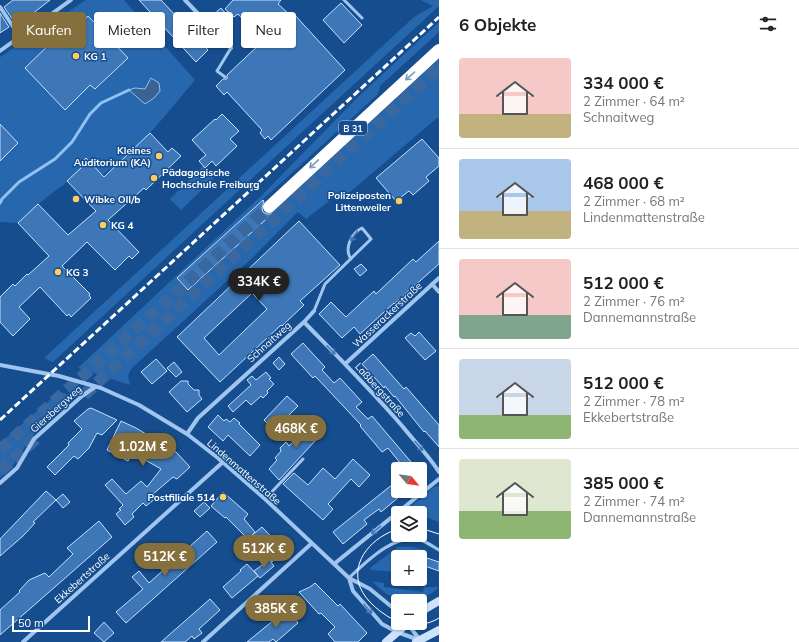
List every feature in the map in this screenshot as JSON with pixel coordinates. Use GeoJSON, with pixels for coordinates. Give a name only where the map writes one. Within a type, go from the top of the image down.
{"type":"FeatureCollection","features":[{"type":"Feature","properties":{"kind":"highway","name":"B 31"},"geometry":{"type":"LineString","coordinates":[[269,207],[439,50]]}},
{"type":"Feature","properties":{"kind":"street"},"geometry":{"type":"LineString","coordinates":[[54,12],[71,0]]}},
{"type":"Feature","properties":{"kind":"street"},"geometry":{"type":"LineString","coordinates":[[185,0],[196,12]]}},
{"type":"Feature","properties":{"kind":"street"},"geometry":{"type":"LineString","coordinates":[[0,7],[12,25]]}},
{"type":"Feature","properties":{"kind":"street"},"geometry":{"type":"LineString","coordinates":[[0,51],[12,43]]}},
{"type":"Feature","properties":{"kind":"street","name":"Wasserackerstraße"},"geometry":{"type":"LineString","coordinates":[[346,364],[439,278]]}},
{"type":"Feature","properties":{"kind":"street"},"geometry":{"type":"LineString","coordinates":[[432,284],[439,292]]}},
{"type":"Feature","properties":{"kind":"street","name":"Schnaitweg"},"geometry":{"type":"LineString","coordinates":[[187,434],[198,418],[304,322],[314,311]]}},
{"type":"Feature","properties":{"kind":"street","name":"Laßbergstraße"},"geometry":{"type":"LineString","coordinates":[[304,322],[346,364],[399,422],[432,460],[439,472]]}},
{"type":"Feature","properties":{"kind":"street","name":"Lindenmattenstraße"},"geometry":{"type":"LineString","coordinates":[[0,365],[54,375],[95,386],[139,404],[187,434],[223,462],[349,578],[370,589],[391,606]]}},
{"type":"Feature","properties":{"kind":"street","name":"Giersbergweg"},"geometry":{"type":"LineString","coordinates":[[0,483],[17,468],[34,439],[95,386]]}},
{"type":"Feature","properties":{"kind":"street","name":"Ekkebertstraße"},"geometry":{"type":"LineString","coordinates":[[24,642],[223,462]]}},
{"type":"Feature","properties":{"kind":"street"},"geometry":{"type":"LineString","coordinates":[[334,564],[439,479]]}},
{"type":"Feature","properties":{"kind":"street"},"geometry":{"type":"LineString","coordinates":[[203,642],[312,543]]}},
{"type":"Feature","properties":{"kind":"street","name":"Lindenmattenstraße"},"geometry":{"type":"LineString","coordinates":[[349,578],[353,591],[382,624],[419,641]]}},
{"type":"Feature","properties":{"kind":"street"},"geometry":{"type":"LineString","coordinates":[[427,608],[439,601]]}},
{"type":"Feature","properties":{"kind":"street"},"geometry":{"type":"LineString","coordinates":[[412,630],[419,641],[439,630]]}},
{"type":"Feature","properties":{"kind":"street"},"geometry":{"type":"LineString","coordinates":[[386,642],[397,632]]}},
{"type":"Feature","properties":{"kind":"lane"},"geometry":{"type":"LineString","coordinates":[[344,0],[362,18]]}},
{"type":"Feature","properties":{"kind":"lane"},"geometry":{"type":"LineString","coordinates":[[225,77],[217,70],[231,48]]}},
{"type":"Feature","properties":{"kind":"lane","name":"Schnaitweg"},"geometry":{"type":"LineString","coordinates":[[314,311],[325,284],[351,259],[371,239],[362,228],[351,237],[348,252],[351,259]]}},
{"type":"Feature","properties":{"kind":"lane"},"geometry":{"type":"LineString","coordinates":[[264,499],[302,459]]}},
{"type":"Feature","properties":{"kind":"lane"},"geometry":{"type":"LineString","coordinates":[[349,578],[378,554],[398,541],[416,539],[424,541],[439,550]]}},
{"type":"Feature","properties":{"kind":"shaded area"},"geometry":{"type":"Polygon","coordinates":[[[86,0],[124,0],[135,12],[94,12],[94,48],[165,48],[165,46],[195,80],[152,131],[128,155],[102,175],[85,159],[79,165],[81,168],[68,181],[40,203],[27,219],[24,217],[18,223],[0,222],[0,161],[18,143],[0,124],[0,57],[14,48],[86,48],[86,12],[68,12],[86,0]]]}},
{"type":"Feature","properties":{"kind":"shaded area"},"geometry":{"type":"Polygon","coordinates":[[[421,0],[439,0],[439,6],[53,362],[44,358],[414,17],[433,6],[421,0]]]}},
{"type":"Feature","properties":{"kind":"shaded area"},"geometry":{"type":"Polygon","coordinates":[[[439,22],[439,32],[380,86],[378,94],[177,278],[188,290],[439,59],[439,119],[437,118],[343,198],[338,194],[306,219],[298,212],[251,259],[131,369],[128,376],[130,385],[78,368],[260,197],[359,96],[439,22]]]}},
{"type":"Feature","properties":{"kind":"shaded area"},"geometry":{"type":"Polygon","coordinates":[[[151,78],[159,83],[160,91],[154,98],[145,104],[129,90],[135,88],[145,89],[151,78]]]}},
{"type":"Feature","properties":{"kind":"shaded area"},"geometry":{"type":"Polygon","coordinates":[[[203,166],[214,178],[181,210],[170,199],[203,166]]]}},
{"type":"Feature","properties":{"kind":"shaded area"},"geometry":{"type":"Polygon","coordinates":[[[61,392],[74,397],[31,437],[13,466],[0,478],[0,443],[61,392]]]}},
{"type":"Feature","properties":{"kind":"shaded area"},"geometry":{"type":"Polygon","coordinates":[[[439,486],[439,522],[427,517],[427,506],[411,506],[421,498],[427,498],[427,493],[434,487],[439,486]]]}},
{"type":"Feature","properties":{"kind":"shaded area"},"geometry":{"type":"Polygon","coordinates":[[[398,547],[413,547],[425,550],[394,550],[398,547]]]}},
{"type":"Feature","properties":{"kind":"shaded area"},"geometry":{"type":"Polygon","coordinates":[[[391,552],[391,571],[371,570],[370,568],[391,552]]]}},
{"type":"Feature","properties":{"kind":"shaded area"},"geometry":{"type":"Polygon","coordinates":[[[372,581],[384,583],[384,587],[423,592],[424,587],[438,587],[435,591],[427,595],[391,594],[391,596],[380,589],[372,581]]]}},
{"type":"Feature","properties":{"kind":"building"},"geometry":{"type":"Polygon","coordinates":[[[13,0],[50,0],[35,12],[12,12],[12,19],[4,7],[13,0]]]}},
{"type":"Feature","properties":{"kind":"building"},"geometry":{"type":"Polygon","coordinates":[[[139,0],[161,0],[173,13],[173,37],[165,28],[165,12],[150,12],[139,0]]]}},
{"type":"Feature","properties":{"kind":"building"},"geometry":{"type":"Polygon","coordinates":[[[233,0],[281,0],[278,4],[287,12],[241,12],[241,17],[238,14],[234,17],[233,12],[228,12],[225,9],[233,0]]]}},
{"type":"Feature","properties":{"kind":"building"},"geometry":{"type":"Polygon","coordinates":[[[341,3],[362,25],[344,43],[323,20],[341,3]]]}},
{"type":"Feature","properties":{"kind":"building"},"geometry":{"type":"Polygon","coordinates":[[[221,8],[224,12],[216,12],[221,8]]]}},
{"type":"Feature","properties":{"kind":"building"},"geometry":{"type":"Polygon","coordinates":[[[0,13],[9,27],[0,33],[0,13]]]}},
{"type":"Feature","properties":{"kind":"building"},"geometry":{"type":"Polygon","coordinates":[[[88,16],[94,22],[94,48],[118,48],[128,58],[95,89],[90,85],[65,110],[25,68],[46,48],[86,48],[86,18],[88,16]]]}},
{"type":"Feature","properties":{"kind":"building"},"geometry":{"type":"Polygon","coordinates":[[[296,16],[345,70],[271,140],[268,136],[265,139],[260,133],[262,130],[227,92],[224,95],[216,86],[223,79],[227,79],[227,75],[256,48],[296,48],[296,16]]]}},
{"type":"Feature","properties":{"kind":"building"},"geometry":{"type":"Polygon","coordinates":[[[183,48],[206,48],[208,50],[196,62],[183,48]]]}},
{"type":"Feature","properties":{"kind":"building"},"geometry":{"type":"Polygon","coordinates":[[[222,114],[239,131],[230,139],[237,146],[216,166],[212,161],[205,168],[199,161],[206,155],[192,140],[222,114]]]}},
{"type":"Feature","properties":{"kind":"building"},"geometry":{"type":"Polygon","coordinates":[[[0,124],[18,143],[0,161],[0,124]]]}},
{"type":"Feature","properties":{"kind":"building"},"geometry":{"type":"Polygon","coordinates":[[[150,133],[168,152],[172,148],[181,156],[146,190],[144,188],[108,220],[139,252],[132,259],[129,256],[115,270],[87,242],[62,266],[90,294],[89,295],[91,298],[71,317],[69,314],[67,316],[40,287],[19,307],[30,319],[13,336],[0,322],[0,297],[13,284],[15,286],[49,256],[18,223],[38,204],[68,235],[96,211],[67,181],[81,168],[79,165],[86,158],[104,177],[150,133]]]}},
{"type":"Feature","properties":{"kind":"building"},"geometry":{"type":"Polygon","coordinates":[[[422,139],[439,158],[439,166],[426,177],[429,181],[413,195],[409,191],[396,201],[376,178],[422,139]]]}},
{"type":"Feature","properties":{"kind":"building"},"geometry":{"type":"Polygon","coordinates":[[[263,200],[263,212],[272,214],[188,290],[177,278],[263,200]]]}},
{"type":"Feature","properties":{"kind":"building"},"geometry":{"type":"Polygon","coordinates":[[[299,221],[340,265],[300,301],[304,305],[220,382],[177,337],[299,221]],[[252,293],[204,338],[219,355],[267,309],[252,293]]]}},
{"type":"Feature","properties":{"kind":"building"},"geometry":{"type":"Polygon","coordinates":[[[439,241],[439,264],[360,334],[354,327],[342,338],[319,314],[331,302],[346,317],[374,291],[376,294],[413,259],[416,262],[439,241]]]}},
{"type":"Feature","properties":{"kind":"building"},"geometry":{"type":"Polygon","coordinates":[[[361,264],[367,270],[360,276],[354,269],[361,264]]]}},
{"type":"Feature","properties":{"kind":"building"},"geometry":{"type":"Polygon","coordinates":[[[419,332],[436,351],[425,360],[405,338],[411,333],[415,336],[419,332]]]}},
{"type":"Feature","properties":{"kind":"building"},"geometry":{"type":"Polygon","coordinates":[[[303,343],[325,367],[322,370],[334,383],[340,378],[362,402],[356,407],[368,419],[372,416],[411,462],[399,462],[388,448],[382,452],[360,426],[361,425],[315,376],[313,378],[291,354],[303,343]]]}},
{"type":"Feature","properties":{"kind":"building"},"geometry":{"type":"Polygon","coordinates":[[[373,354],[404,389],[406,387],[439,425],[439,447],[425,431],[424,432],[395,396],[394,397],[385,386],[384,388],[362,364],[373,354]]]}},
{"type":"Feature","properties":{"kind":"building"},"geometry":{"type":"Polygon","coordinates":[[[279,357],[285,364],[279,370],[273,363],[279,357]]]}},
{"type":"Feature","properties":{"kind":"building"},"geometry":{"type":"Polygon","coordinates":[[[156,359],[167,371],[152,384],[141,372],[156,359]]]}},
{"type":"Feature","properties":{"kind":"building"},"geometry":{"type":"Polygon","coordinates":[[[174,362],[182,372],[176,377],[167,368],[174,362]]]}},
{"type":"Feature","properties":{"kind":"building"},"geometry":{"type":"Polygon","coordinates":[[[266,372],[271,378],[269,379],[274,384],[267,391],[268,393],[263,398],[261,396],[251,405],[246,400],[233,412],[228,406],[251,385],[247,380],[252,376],[256,380],[266,372]]]}},
{"type":"Feature","properties":{"kind":"building"},"geometry":{"type":"Polygon","coordinates":[[[181,381],[188,381],[188,384],[194,390],[199,390],[199,395],[202,399],[187,412],[169,392],[181,381]]]}},
{"type":"Feature","properties":{"kind":"building"},"geometry":{"type":"Polygon","coordinates":[[[287,396],[298,406],[289,415],[291,417],[286,422],[284,421],[274,430],[264,420],[287,396]]]}},
{"type":"Feature","properties":{"kind":"building"},"geometry":{"type":"Polygon","coordinates":[[[91,408],[117,420],[102,435],[97,433],[89,448],[78,459],[74,456],[55,475],[47,467],[69,445],[68,443],[82,429],[74,421],[91,408]]]}},
{"type":"Feature","properties":{"kind":"building"},"geometry":{"type":"Polygon","coordinates":[[[218,415],[224,421],[226,419],[230,422],[234,418],[260,445],[250,456],[228,435],[223,441],[208,427],[218,415]]]}},
{"type":"Feature","properties":{"kind":"building"},"geometry":{"type":"Polygon","coordinates":[[[315,418],[326,429],[279,480],[269,469],[277,460],[275,458],[281,451],[280,448],[286,442],[289,446],[315,418]]]}},
{"type":"Feature","properties":{"kind":"building"},"geometry":{"type":"Polygon","coordinates":[[[121,421],[136,428],[176,452],[190,467],[177,479],[173,477],[153,494],[156,498],[146,506],[143,503],[132,514],[134,517],[125,525],[116,514],[121,510],[119,509],[123,505],[105,485],[112,479],[126,494],[141,481],[147,487],[161,469],[133,453],[128,461],[107,450],[121,421]]]}},
{"type":"Feature","properties":{"kind":"building"},"geometry":{"type":"Polygon","coordinates":[[[353,459],[370,475],[359,487],[351,479],[328,504],[333,509],[323,520],[283,484],[294,473],[308,485],[323,468],[335,479],[353,459]]]}},
{"type":"Feature","properties":{"kind":"building"},"geometry":{"type":"Polygon","coordinates":[[[391,486],[391,498],[398,498],[381,512],[379,509],[364,520],[367,524],[343,544],[333,532],[391,486]]]}},
{"type":"Feature","properties":{"kind":"building"},"geometry":{"type":"Polygon","coordinates":[[[46,491],[56,500],[33,522],[35,523],[23,536],[0,556],[0,539],[46,491]]]}},
{"type":"Feature","properties":{"kind":"building"},"geometry":{"type":"Polygon","coordinates":[[[223,492],[248,514],[244,519],[255,532],[248,539],[226,517],[225,518],[211,506],[223,492]]]}},
{"type":"Feature","properties":{"kind":"building"},"geometry":{"type":"Polygon","coordinates":[[[63,494],[70,502],[63,508],[56,500],[63,494]]]}},
{"type":"Feature","properties":{"kind":"building"},"geometry":{"type":"Polygon","coordinates":[[[204,502],[210,508],[200,517],[194,511],[204,502]]]}},
{"type":"Feature","properties":{"kind":"building"},"geometry":{"type":"Polygon","coordinates":[[[99,521],[112,537],[0,635],[0,610],[20,592],[19,591],[29,580],[45,573],[49,577],[73,554],[67,548],[99,521]]]}},
{"type":"Feature","properties":{"kind":"building"},"geometry":{"type":"Polygon","coordinates":[[[262,527],[284,550],[272,562],[250,537],[262,527]]]}},
{"type":"Feature","properties":{"kind":"building"},"geometry":{"type":"Polygon","coordinates":[[[207,531],[217,542],[126,623],[116,612],[143,589],[132,577],[139,571],[149,583],[207,531]]]}},
{"type":"Feature","properties":{"kind":"building"},"geometry":{"type":"Polygon","coordinates":[[[427,558],[439,562],[439,571],[427,567],[427,558]]]}},
{"type":"Feature","properties":{"kind":"building"},"geometry":{"type":"Polygon","coordinates":[[[269,560],[274,566],[260,578],[254,571],[269,560]]]}},
{"type":"Feature","properties":{"kind":"building"},"geometry":{"type":"Polygon","coordinates":[[[247,564],[258,576],[232,598],[223,587],[247,564]]]}},
{"type":"Feature","properties":{"kind":"building"},"geometry":{"type":"Polygon","coordinates":[[[315,583],[338,606],[340,604],[367,633],[358,642],[335,642],[328,634],[335,627],[321,613],[319,614],[299,592],[315,583]]]}},
{"type":"Feature","properties":{"kind":"building"},"geometry":{"type":"Polygon","coordinates":[[[210,599],[220,610],[199,629],[202,633],[194,639],[192,636],[185,642],[161,642],[210,599]]]}},
{"type":"Feature","properties":{"kind":"building"},"geometry":{"type":"Polygon","coordinates":[[[285,611],[290,618],[292,616],[298,623],[276,642],[273,639],[269,642],[247,642],[285,611]]]}},
{"type":"Feature","properties":{"kind":"building"},"geometry":{"type":"Polygon","coordinates":[[[104,622],[114,633],[104,642],[94,633],[104,622]]]}},
{"type":"Feature","properties":{"kind":"waterway"},"geometry":{"type":"LineString","coordinates":[[0,203],[2,199],[19,182],[55,159],[72,142],[90,114],[101,103],[129,90]]}},
{"type":"Feature","properties":{"kind":"tunnel"},"geometry":{"type":"LineString","coordinates":[[84,395],[439,67]]}},
{"type":"Feature","properties":{"kind":"tunnel"},"geometry":{"type":"LineString","coordinates":[[0,450],[269,207]]}},
{"type":"Feature","properties":{"kind":"tunnel"},"geometry":{"type":"LineString","coordinates":[[0,471],[39,436]]}},
{"type":"Feature","properties":{"kind":"tram line"},"geometry":{"type":"LineString","coordinates":[[427,530],[439,534]]}},
{"type":"Feature","properties":{"kind":"tram line"},"geometry":{"type":"LineString","coordinates":[[391,531],[381,537],[366,550],[358,568],[360,587],[366,598],[381,612],[391,618]]}},
{"type":"Feature","properties":{"kind":"tram line"},"geometry":{"type":"LineString","coordinates":[[427,623],[439,618]]}},
{"type":"Feature","properties":{"kind":"railway"},"geometry":{"type":"LineString","coordinates":[[0,420],[439,17]]}},
{"type":"Feature","properties":{"kind":"place","name":"KG 1"},"geometry":{"type":"Point","coordinates":[76,56]}},
{"type":"Feature","properties":{"kind":"place","name":"Kleines Auditorium (KA)"},"geometry":{"type":"Point","coordinates":[159,156]}},
{"type":"Feature","properties":{"kind":"place","name":"Pädagogische Hochschule Freiburg"},"geometry":{"type":"Point","coordinates":[154,178]}},
{"type":"Feature","properties":{"kind":"place","name":"Wibke OII/b"},"geometry":{"type":"Point","coordinates":[76,199]}},
{"type":"Feature","properties":{"kind":"place","name":"Polizeiposten Littenweiler"},"geometry":{"type":"Point","coordinates":[399,201]}},
{"type":"Feature","properties":{"kind":"place","name":"KG 4"},"geometry":{"type":"Point","coordinates":[103,225]}},
{"type":"Feature","properties":{"kind":"place","name":"KG 3"},"geometry":{"type":"Point","coordinates":[58,272]}},
{"type":"Feature","properties":{"kind":"place","name":"Postfiliale 514"},"geometry":{"type":"Point","coordinates":[223,497]}}]}
